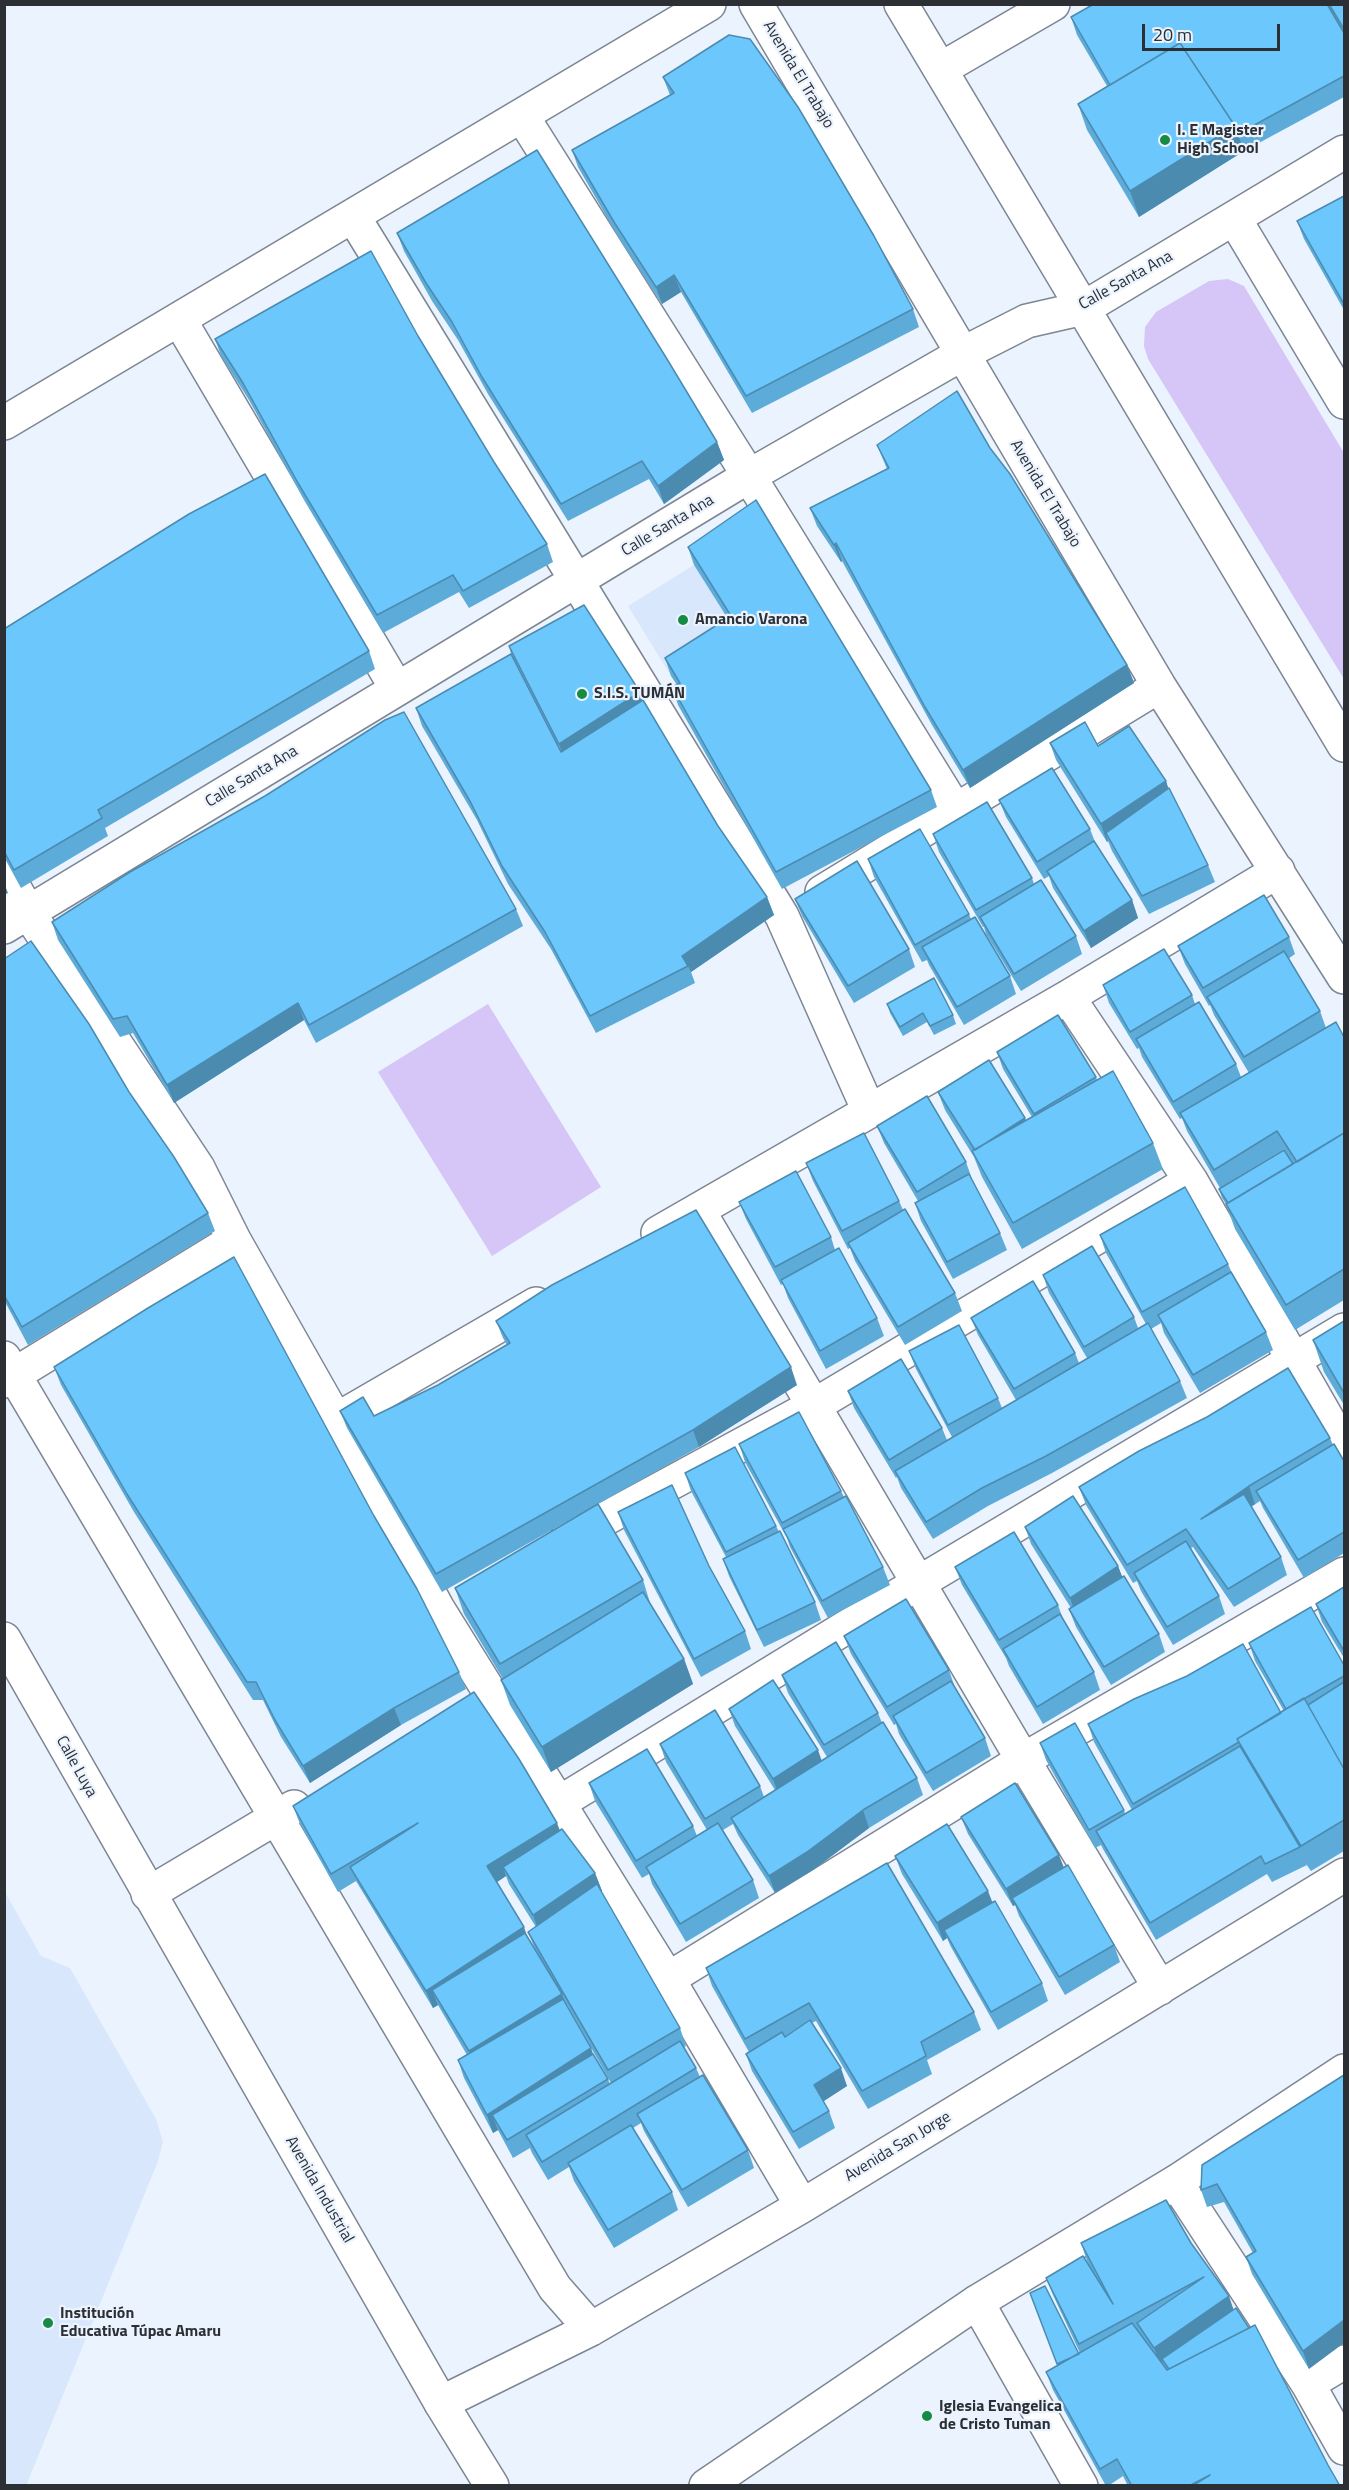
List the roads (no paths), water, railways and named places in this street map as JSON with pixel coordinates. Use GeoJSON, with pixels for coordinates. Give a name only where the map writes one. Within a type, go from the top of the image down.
{"type":"FeatureCollection","features":[{"type":"Feature","properties":{"kind":"street"},"geometry":{"type":"LineString","coordinates":[[4,423],[709,4]]}},
{"type":"Feature","properties":{"kind":"street","name":"Avenida El Trabajo"},"geometry":{"type":"LineString","coordinates":[[756,4],[1159,686],[1344,977]]}},
{"type":"Feature","properties":{"kind":"street"},"geometry":{"type":"LineString","coordinates":[[902,4],[1344,745]]}},
{"type":"Feature","properties":{"kind":"street"},"geometry":{"type":"LineString","coordinates":[[941,69],[1053,4]]}},
{"type":"Feature","properties":{"kind":"street"},"geometry":{"type":"LineString","coordinates":[[522,116],[749,476],[956,812]]}},
{"type":"Feature","properties":{"kind":"street","name":"Calle Santa Ana"},"geometry":{"type":"LineString","coordinates":[[16,920],[749,476],[962,354],[1027,321],[1084,308],[1344,152]]}},
{"type":"Feature","properties":{"kind":"street"},"geometry":{"type":"LineString","coordinates":[[353,216],[782,916],[869,1111]]}},
{"type":"Feature","properties":{"kind":"street"},"geometry":{"type":"LineString","coordinates":[[1234,218],[1344,402]]}},
{"type":"Feature","properties":{"kind":"street"},"geometry":{"type":"LineString","coordinates":[[179,319],[398,689]]}},
{"type":"Feature","properties":{"kind":"street"},"geometry":{"type":"LineString","coordinates":[[782,916],[956,812],[1159,686]]}},
{"type":"Feature","properties":{"kind":"street"},"geometry":{"type":"LineString","coordinates":[[4,870],[16,920],[198,1168],[234,1240],[336,1420],[449,1604],[489,1691],[669,1979],[802,2206]]}},
{"type":"Feature","properties":{"kind":"street"},"geometry":{"type":"LineString","coordinates":[[636,1246],[1068,997],[1278,871]]}},
{"type":"Feature","properties":{"kind":"street"},"geometry":{"type":"LineString","coordinates":[[1068,997],[1191,1181],[1344,1448]]}},
{"type":"Feature","properties":{"kind":"street"},"geometry":{"type":"LineString","coordinates":[[543,1552],[815,1405],[1191,1181]]}},
{"type":"Feature","properties":{"kind":"street"},"geometry":{"type":"LineString","coordinates":[[698,1209],[1160,1988]]}},
{"type":"Feature","properties":{"kind":"street"},"geometry":{"type":"LineString","coordinates":[[234,1240],[8,1371],[555,2288],[591,2329]]}},
{"type":"Feature","properties":{"kind":"street"},"geometry":{"type":"LineString","coordinates":[[336,1420],[564,1288]]}},
{"type":"Feature","properties":{"kind":"street"},"geometry":{"type":"LineString","coordinates":[[559,1803],[920,1582],[1344,1330]]}},
{"type":"Feature","properties":{"kind":"street"},"geometry":{"type":"LineString","coordinates":[[669,1979],[1023,1760],[1344,1574]]}},
{"type":"Feature","properties":{"kind":"street","name":"Calle Luya"},"geometry":{"type":"LineString","coordinates":[[4,1639],[148,1894]]}},
{"type":"Feature","properties":{"kind":"street"},"geometry":{"type":"LineString","coordinates":[[459,1709],[489,1691]]}},
{"type":"Feature","properties":{"kind":"street"},"geometry":{"type":"LineString","coordinates":[[148,1894],[316,1794]]}},
{"type":"Feature","properties":{"kind":"street","name":"Avenida San Jorge"},"geometry":{"type":"LineString","coordinates":[[441,2403],[591,2329],[802,2206],[1344,1875]]}},
{"type":"Feature","properties":{"kind":"street","name":"Avenida Industrial"},"geometry":{"type":"LineString","coordinates":[[148,1894],[441,2403],[492,2486]]}},
{"type":"Feature","properties":{"kind":"street"},"geometry":{"type":"LineString","coordinates":[[706,2486],[977,2302],[1176,2182],[1344,2071]]}},
{"type":"Feature","properties":{"kind":"street"},"geometry":{"type":"LineString","coordinates":[[1176,2182],[1308,2384],[1344,2448]]}},
{"type":"Feature","properties":{"kind":"street"},"geometry":{"type":"LineString","coordinates":[[977,2302],[1081,2486]]}},
{"type":"Feature","properties":{"kind":"street"},"geometry":{"type":"LineString","coordinates":[[1308,2384],[1344,2362]]}},
{"type":"Feature","properties":{"kind":"place","name":"I. E Magister High School"},"geometry":{"type":"Point","coordinates":[1165,140]}},
{"type":"Feature","properties":{"kind":"place","name":"Amancio Varona"},"geometry":{"type":"Point","coordinates":[683,620]}},
{"type":"Feature","properties":{"kind":"place","name":"S.I.S. TUMÁN"},"geometry":{"type":"Point","coordinates":[582,694]}},
{"type":"Feature","properties":{"kind":"place","name":"Institución Educativa Túpac Amaru"},"geometry":{"type":"Point","coordinates":[48,2323]}},
{"type":"Feature","properties":{"kind":"place","name":"Iglesia Evangelica de Cristo Tuman"},"geometry":{"type":"Point","coordinates":[927,2416]}}]}
